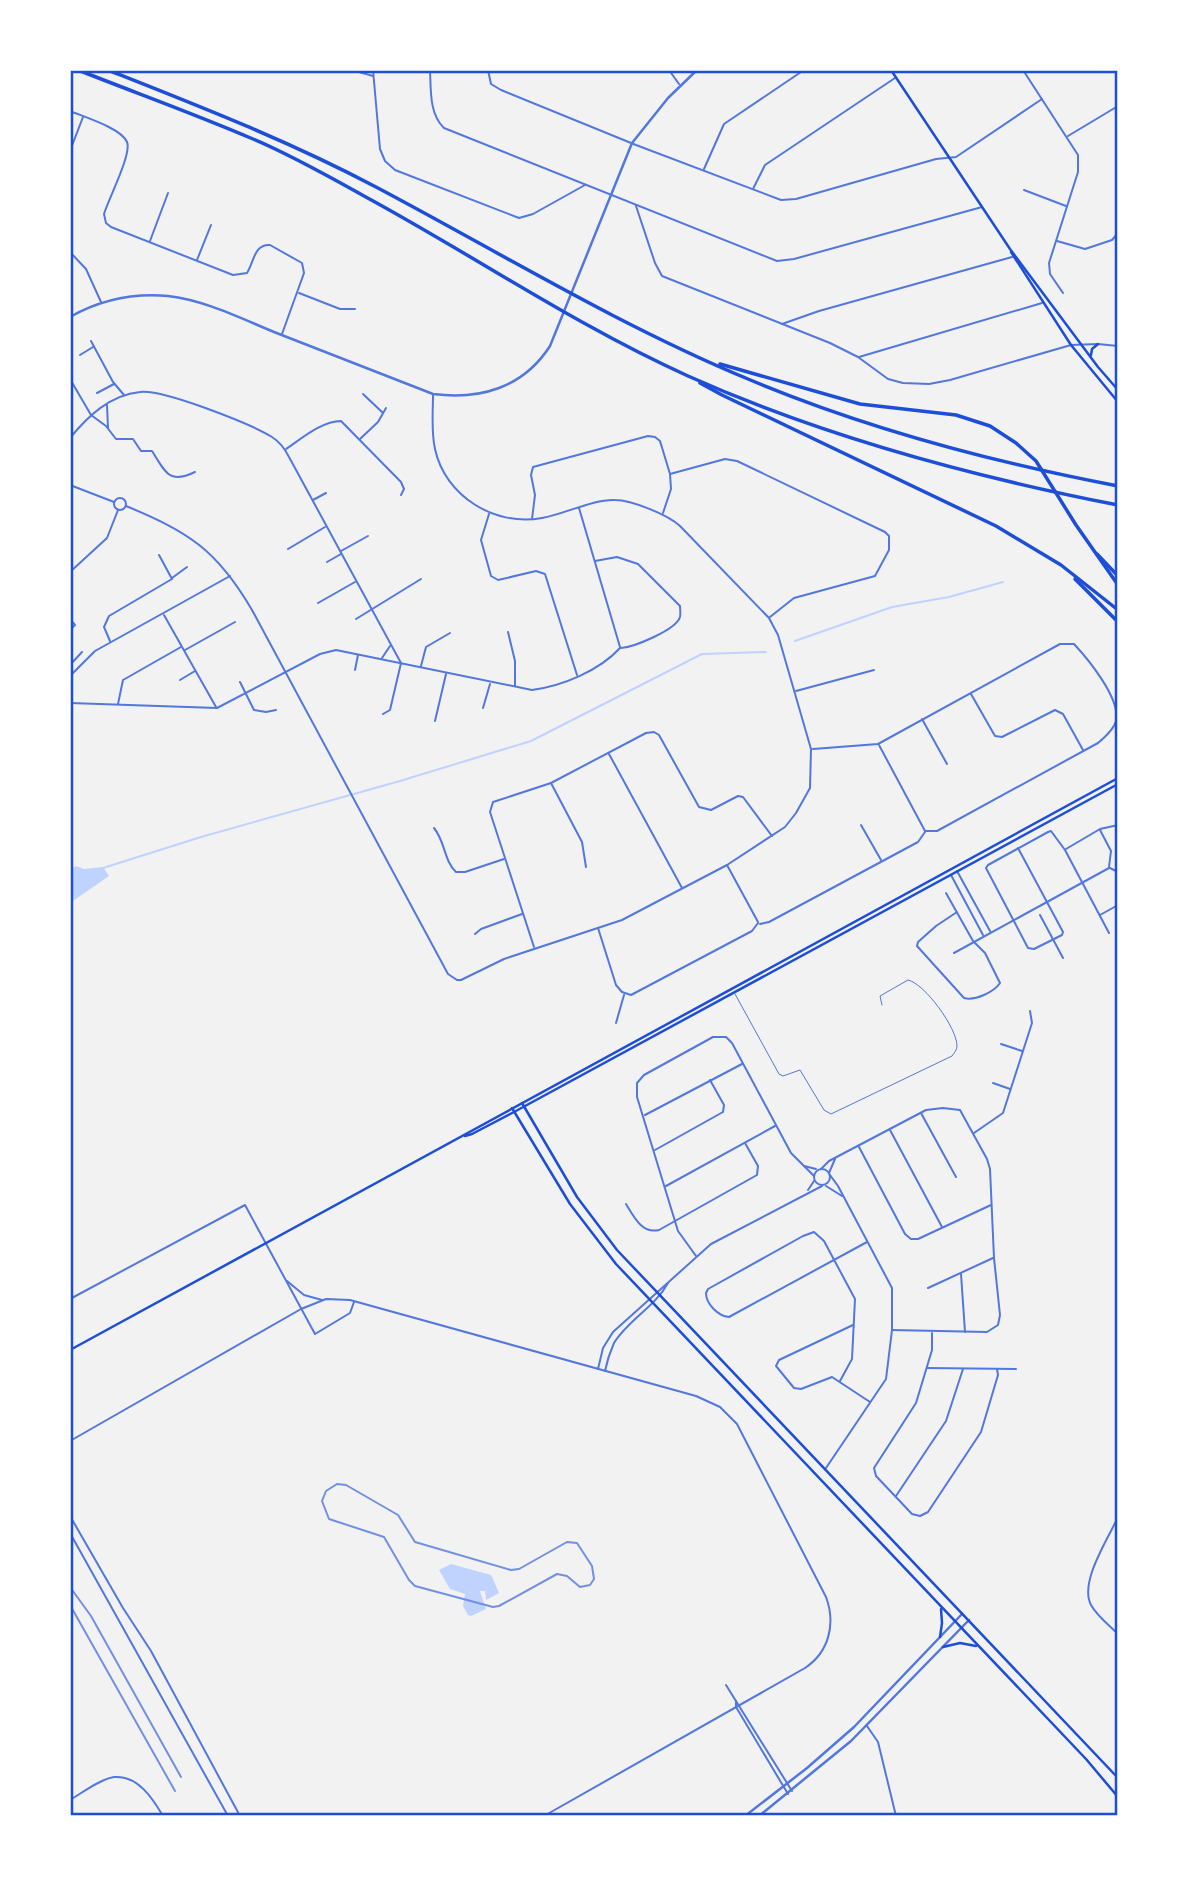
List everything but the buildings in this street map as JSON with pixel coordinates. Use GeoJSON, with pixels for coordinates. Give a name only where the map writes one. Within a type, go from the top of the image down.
{"type":"FeatureCollection","features":[{"type":"Feature","properties":{"kind":"highway"},"geometry":{"type":"LineString","coordinates":[[78,70],[254,139],[365,196],[587,325],[722,395],[985,520],[1061,565],[1118,610]]}},
{"type":"Feature","properties":{"kind":"highway"},"geometry":{"type":"LineString","coordinates":[[108,70],[264,132],[374,186],[551,284],[750,380],[910,436],[1030,469],[1118,486]]}},
{"type":"Feature","properties":{"kind":"highway"},"geometry":{"type":"LineString","coordinates":[[701,358],[796,388],[860,404],[956,415],[990,426],[1016,443],[1043,471],[1076,525],[1118,585]]}},
{"type":"Feature","properties":{"kind":"highway"},"geometry":{"type":"LineString","coordinates":[[688,376],[794,417],[903,453],[1030,488],[1118,505]]}},
{"type":"Feature","properties":{"kind":"highway"},"geometry":{"type":"LineString","coordinates":[[1087,541],[1118,576]]}},
{"type":"Feature","properties":{"kind":"highway"},"geometry":{"type":"LineString","coordinates":[[1061,565],[1118,622]]}},
{"type":"Feature","properties":{"kind":"main road"},"geometry":{"type":"LineString","coordinates":[[891,70],[1071,345],[1118,402]]}},
{"type":"Feature","properties":{"kind":"main road"},"geometry":{"type":"LineString","coordinates":[[1014,256],[1118,390]]}},
{"type":"Feature","properties":{"kind":"main road"},"geometry":{"type":"LineString","coordinates":[[1091,357],[1092,349],[1098,344]]}},
{"type":"Feature","properties":{"kind":"main road"},"geometry":{"type":"LineString","coordinates":[[956,869],[1118,778]]}},
{"type":"Feature","properties":{"kind":"main road"},"geometry":{"type":"LineString","coordinates":[[70,1350],[463,1137],[472,1135],[513,1110],[950,872],[1118,784]]}},
{"type":"Feature","properties":{"kind":"main road"},"geometry":{"type":"LineString","coordinates":[[523,1105],[577,1197],[617,1250],[1118,1778]]}},
{"type":"Feature","properties":{"kind":"main road"},"geometry":{"type":"LineString","coordinates":[[513,1110],[569,1204],[611,1258],[1086,1759],[1118,1797]]}},
{"type":"Feature","properties":{"kind":"main road"},"geometry":{"type":"LineString","coordinates":[[940,1637],[941,1608]]}},
{"type":"Feature","properties":{"kind":"main road"},"geometry":{"type":"LineString","coordinates":[[943,1647],[960,1643],[979,1647]]}},
{"type":"Feature","properties":{"kind":"street"},"geometry":{"type":"LineString","coordinates":[[352,70],[374,76]]}},
{"type":"Feature","properties":{"kind":"street"},"geometry":{"type":"LineString","coordinates":[[373,70],[380,149],[385,161],[395,170],[519,218],[527,217],[585,185]]}},
{"type":"Feature","properties":{"kind":"street"},"geometry":{"type":"LineString","coordinates":[[430,70],[433,108],[444,128],[782,261],[982,207]]}},
{"type":"Feature","properties":{"kind":"street"},"geometry":{"type":"LineString","coordinates":[[488,70],[490,81],[496,88],[752,190],[776,199],[793,200],[936,159],[956,157],[1042,99]]}},
{"type":"Feature","properties":{"kind":"street"},"geometry":{"type":"LineString","coordinates":[[670,70],[680,85]]}},
{"type":"Feature","properties":{"kind":"street"},"geometry":{"type":"LineString","coordinates":[[70,317],[101,302],[148,296],[180,298],[208,306],[433,394],[470,396],[501,388],[528,372],[554,338],[632,143],[680,85],[697,70]]}},
{"type":"Feature","properties":{"kind":"street"},"geometry":{"type":"LineString","coordinates":[[703,170],[724,124],[804,70]]}},
{"type":"Feature","properties":{"kind":"street"},"geometry":{"type":"LineString","coordinates":[[1023,70],[1067,136],[1078,155],[1080,166],[1048,267],[1063,293]]}},
{"type":"Feature","properties":{"kind":"street"},"geometry":{"type":"LineString","coordinates":[[752,190],[765,165],[896,78]]}},
{"type":"Feature","properties":{"kind":"street"},"geometry":{"type":"LineString","coordinates":[[1067,136],[1118,106]]}},
{"type":"Feature","properties":{"kind":"street"},"geometry":{"type":"LineString","coordinates":[[70,111],[100,123],[124,137],[128,145],[127,154],[104,211],[106,223],[111,227],[233,275],[241,276],[250,269],[259,248],[268,244],[303,265],[305,270],[298,293],[281,335]]}},
{"type":"Feature","properties":{"kind":"street"},"geometry":{"type":"LineString","coordinates":[[70,152],[84,116]]}},
{"type":"Feature","properties":{"kind":"street"},"geometry":{"type":"LineString","coordinates":[[1024,190],[1067,206]]}},
{"type":"Feature","properties":{"kind":"street"},"geometry":{"type":"LineString","coordinates":[[149,242],[168,193]]}},
{"type":"Feature","properties":{"kind":"street"},"geometry":{"type":"LineString","coordinates":[[636,205],[655,263],[662,276],[858,357],[879,373],[896,381],[929,384],[1071,345],[1118,346]]}},
{"type":"Feature","properties":{"kind":"street"},"geometry":{"type":"LineString","coordinates":[[197,260],[211,225]]}},
{"type":"Feature","properties":{"kind":"street"},"geometry":{"type":"LineString","coordinates":[[1056,241],[1085,249],[1112,240],[1118,233]]}},
{"type":"Feature","properties":{"kind":"street"},"geometry":{"type":"LineString","coordinates":[[70,252],[84,267],[101,302]]}},
{"type":"Feature","properties":{"kind":"street"},"geometry":{"type":"LineString","coordinates":[[782,324],[818,311],[1014,256]]}},
{"type":"Feature","properties":{"kind":"street"},"geometry":{"type":"LineString","coordinates":[[298,293],[340,309],[355,309]]}},
{"type":"Feature","properties":{"kind":"street"},"geometry":{"type":"LineString","coordinates":[[858,357],[1044,303]]}},
{"type":"Feature","properties":{"kind":"street"},"geometry":{"type":"LineString","coordinates":[[91,341],[115,384],[125,395]]}},
{"type":"Feature","properties":{"kind":"street"},"geometry":{"type":"LineString","coordinates":[[80,355],[94,347]]}},
{"type":"Feature","properties":{"kind":"street"},"geometry":{"type":"LineString","coordinates":[[70,379],[91,415],[117,439],[133,439],[141,451],[152,451],[165,471],[174,477],[181,478],[195,472]]}},
{"type":"Feature","properties":{"kind":"street"},"geometry":{"type":"LineString","coordinates":[[97,393],[115,384]]}},
{"type":"Feature","properties":{"kind":"street"},"geometry":{"type":"LineString","coordinates":[[70,438],[91,415],[106,404],[125,395],[146,392],[179,399],[262,431],[278,441],[285,449],[401,663],[390,710],[383,713]]}},
{"type":"Feature","properties":{"kind":"street"},"geometry":{"type":"LineString","coordinates":[[363,394],[384,413]]}},
{"type":"Feature","properties":{"kind":"street"},"geometry":{"type":"LineString","coordinates":[[114,502],[124,498],[127,506],[188,535],[208,550],[231,575],[451,977],[461,980],[494,963],[534,948],[622,920],[727,864],[772,836],[785,827],[810,788],[811,749],[778,635],[769,618],[680,526],[662,515],[616,500],[532,520],[489,512],[461,495],[443,472],[434,444],[433,394]]}},
{"type":"Feature","properties":{"kind":"street"},"geometry":{"type":"LineString","coordinates":[[106,404],[108,429]]}},
{"type":"Feature","properties":{"kind":"street"},"geometry":{"type":"LineString","coordinates":[[360,439],[379,422],[386,408]]}},
{"type":"Feature","properties":{"kind":"street"},"geometry":{"type":"LineString","coordinates":[[285,449],[320,428],[338,421],[360,439],[401,482],[404,489],[401,495]]}},
{"type":"Feature","properties":{"kind":"street"},"geometry":{"type":"LineString","coordinates":[[532,520],[535,495],[531,471],[538,465],[651,436],[661,444],[670,474],[671,489],[662,515]]}},
{"type":"Feature","properties":{"kind":"street"},"geometry":{"type":"LineString","coordinates":[[670,474],[725,459],[737,461],[889,536],[889,550],[875,576],[794,598],[769,618]]}},
{"type":"Feature","properties":{"kind":"street"},"geometry":{"type":"LineString","coordinates":[[70,485],[114,502]]}},
{"type":"Feature","properties":{"kind":"street"},"geometry":{"type":"LineString","coordinates":[[313,500],[327,493]]}},
{"type":"Feature","properties":{"kind":"street"},"geometry":{"type":"LineString","coordinates":[[114,502],[118,510],[124,510],[127,506]]}},
{"type":"Feature","properties":{"kind":"street"},"geometry":{"type":"LineString","coordinates":[[579,508],[620,648]]}},
{"type":"Feature","properties":{"kind":"street"},"geometry":{"type":"LineString","coordinates":[[70,572],[107,538],[118,510]]}},
{"type":"Feature","properties":{"kind":"street"},"geometry":{"type":"LineString","coordinates":[[489,512],[481,540],[491,576],[498,580],[536,571],[545,574],[577,676]]}},
{"type":"Feature","properties":{"kind":"street"},"geometry":{"type":"LineString","coordinates":[[288,548],[326,527]]}},
{"type":"Feature","properties":{"kind":"street"},"geometry":{"type":"LineString","coordinates":[[327,562],[369,536]]}},
{"type":"Feature","properties":{"kind":"street"},"geometry":{"type":"LineString","coordinates":[[159,555],[172,579]]}},
{"type":"Feature","properties":{"kind":"street"},"geometry":{"type":"LineString","coordinates":[[70,703],[217,708],[327,651],[358,654],[490,683],[532,690],[546,688],[610,659],[620,648],[640,643],[676,623],[680,617],[680,606],[638,564],[617,557],[595,561]]}},
{"type":"Feature","properties":{"kind":"street"},"geometry":{"type":"LineString","coordinates":[[111,642],[104,627],[109,616],[172,579],[187,566]]}},
{"type":"Feature","properties":{"kind":"street"},"geometry":{"type":"LineString","coordinates":[[70,676],[90,654],[231,575]]}},
{"type":"Feature","properties":{"kind":"street"},"geometry":{"type":"LineString","coordinates":[[356,619],[421,579]]}},
{"type":"Feature","properties":{"kind":"street"},"geometry":{"type":"LineString","coordinates":[[318,603],[356,582]]}},
{"type":"Feature","properties":{"kind":"street"},"geometry":{"type":"LineString","coordinates":[[163,614],[217,708]]}},
{"type":"Feature","properties":{"kind":"street"},"geometry":{"type":"LineString","coordinates":[[70,619],[75,625],[70,630]]}},
{"type":"Feature","properties":{"kind":"street"},"geometry":{"type":"LineString","coordinates":[[118,705],[123,680],[235,622]]}},
{"type":"Feature","properties":{"kind":"street"},"geometry":{"type":"LineString","coordinates":[[508,632],[515,660],[515,687]]}},
{"type":"Feature","properties":{"kind":"street"},"geometry":{"type":"LineString","coordinates":[[421,667],[426,647],[450,633]]}},
{"type":"Feature","properties":{"kind":"street"},"geometry":{"type":"LineString","coordinates":[[381,659],[388,652],[390,643]]}},
{"type":"Feature","properties":{"kind":"street"},"geometry":{"type":"LineString","coordinates":[[811,749],[878,744],[1060,644],[1074,644],[1112,695],[1116,717],[1114,725],[1102,740],[1084,751],[937,831],[925,831]]}},
{"type":"Feature","properties":{"kind":"street"},"geometry":{"type":"LineString","coordinates":[[70,665],[82,652]]}},
{"type":"Feature","properties":{"kind":"street"},"geometry":{"type":"LineString","coordinates":[[355,670],[358,654]]}},
{"type":"Feature","properties":{"kind":"street"},"geometry":{"type":"LineString","coordinates":[[180,680],[196,670]]}},
{"type":"Feature","properties":{"kind":"street"},"geometry":{"type":"LineString","coordinates":[[795,691],[874,670]]}},
{"type":"Feature","properties":{"kind":"street"},"geometry":{"type":"LineString","coordinates":[[435,721],[446,673]]}},
{"type":"Feature","properties":{"kind":"street"},"geometry":{"type":"LineString","coordinates":[[240,682],[257,711],[276,710]]}},
{"type":"Feature","properties":{"kind":"street"},"geometry":{"type":"LineString","coordinates":[[483,708],[490,683]]}},
{"type":"Feature","properties":{"kind":"street"},"geometry":{"type":"LineString","coordinates":[[970,693],[995,736],[1004,736],[1055,710],[1063,714],[1084,751]]}},
{"type":"Feature","properties":{"kind":"street"},"geometry":{"type":"LineString","coordinates":[[922,719],[947,764]]}},
{"type":"Feature","properties":{"kind":"street"},"geometry":{"type":"LineString","coordinates":[[534,948],[489,812],[491,802],[551,783],[646,733],[657,733],[699,807],[711,810],[733,798],[743,797],[772,836]]}},
{"type":"Feature","properties":{"kind":"street"},"geometry":{"type":"LineString","coordinates":[[878,744],[925,831]]}},
{"type":"Feature","properties":{"kind":"street"},"geometry":{"type":"LineString","coordinates":[[609,753],[682,888]]}},
{"type":"Feature","properties":{"kind":"street"},"geometry":{"type":"LineString","coordinates":[[551,783],[579,835],[586,867]]}},
{"type":"Feature","properties":{"kind":"street"},"geometry":{"type":"LineString","coordinates":[[861,825],[881,861]]}},
{"type":"Feature","properties":{"kind":"street"},"geometry":{"type":"LineString","coordinates":[[1065,850],[1100,829],[1118,825]]}},
{"type":"Feature","properties":{"kind":"street"},"geometry":{"type":"LineString","coordinates":[[434,828],[440,834],[450,865],[456,872],[465,872],[505,858]]}},
{"type":"Feature","properties":{"kind":"street"},"geometry":{"type":"LineString","coordinates":[[1100,829],[1111,851],[1109,868]]}},
{"type":"Feature","properties":{"kind":"street"},"geometry":{"type":"LineString","coordinates":[[598,929],[616,985],[624,994],[635,995],[752,931],[758,923],[769,922],[918,842],[925,831]]}},
{"type":"Feature","properties":{"kind":"street"},"geometry":{"type":"LineString","coordinates":[[1018,848],[1063,932],[1030,949],[986,868],[1018,848],[1051,831],[1065,850],[1109,933]]}},
{"type":"Feature","properties":{"kind":"street"},"geometry":{"type":"LineString","coordinates":[[727,864],[758,923]]}},
{"type":"Feature","properties":{"kind":"street"},"geometry":{"type":"LineString","coordinates":[[1109,868],[1118,872]]}},
{"type":"Feature","properties":{"kind":"street"},"geometry":{"type":"LineString","coordinates":[[954,953],[1109,868]]}},
{"type":"Feature","properties":{"kind":"street"},"geometry":{"type":"LineString","coordinates":[[956,869],[990,932]]}},
{"type":"Feature","properties":{"kind":"street"},"geometry":{"type":"LineString","coordinates":[[950,872],[984,936]]}},
{"type":"Feature","properties":{"kind":"street"},"geometry":{"type":"LineString","coordinates":[[946,893],[957,912],[973,941],[985,953],[1000,983],[998,987],[973,999],[966,999],[917,946],[936,926],[957,912]]}},
{"type":"Feature","properties":{"kind":"street"},"geometry":{"type":"LineString","coordinates":[[967,905],[974,901]]}},
{"type":"Feature","properties":{"kind":"street"},"geometry":{"type":"LineString","coordinates":[[1099,916],[1118,905]]}},
{"type":"Feature","properties":{"kind":"street"},"geometry":{"type":"LineString","coordinates":[[475,934],[481,929],[523,913]]}},
{"type":"Feature","properties":{"kind":"street"},"geometry":{"type":"LineString","coordinates":[[1040,915],[1063,958]]}},
{"type":"Feature","properties":{"kind":"street"},"geometry":{"type":"LineString","coordinates":[[616,1023],[624,994]]}},
{"type":"Feature","properties":{"kind":"street"},"geometry":{"type":"LineString","coordinates":[[973,1133],[1002,1115],[1032,1023],[1030,1011]]}},
{"type":"Feature","properties":{"kind":"street"},"geometry":{"type":"LineString","coordinates":[[696,1256],[681,1237],[675,1221],[636,1090],[639,1080],[709,1039],[726,1037],[743,1063],[791,1153],[814,1178],[836,1191],[845,1200]]}},
{"type":"Feature","properties":{"kind":"street"},"geometry":{"type":"LineString","coordinates":[[1001,1044],[1023,1051]]}},
{"type":"Feature","properties":{"kind":"street"},"geometry":{"type":"LineString","coordinates":[[644,1116],[743,1063]]}},
{"type":"Feature","properties":{"kind":"street"},"geometry":{"type":"LineString","coordinates":[[654,1151],[723,1112],[724,1105],[710,1080]]}},
{"type":"Feature","properties":{"kind":"street"},"geometry":{"type":"LineString","coordinates":[[993,1083],[1011,1089]]}},
{"type":"Feature","properties":{"kind":"street"},"geometry":{"type":"LineString","coordinates":[[804,1194],[819,1170],[835,1158],[920,1112],[932,1108],[958,1109],[988,1162],[999,1322],[991,1331],[892,1330]]}},
{"type":"Feature","properties":{"kind":"street"},"geometry":{"type":"LineString","coordinates":[[920,1112],[956,1177]]}},
{"type":"Feature","properties":{"kind":"street"},"geometry":{"type":"LineString","coordinates":[[665,1187],[776,1125]]}},
{"type":"Feature","properties":{"kind":"street"},"geometry":{"type":"LineString","coordinates":[[889,1129],[943,1227]]}},
{"type":"Feature","properties":{"kind":"street"},"geometry":{"type":"LineString","coordinates":[[626,1204],[637,1221],[648,1231],[659,1230],[757,1175],[758,1166],[745,1143]]}},
{"type":"Feature","properties":{"kind":"street"},"geometry":{"type":"LineString","coordinates":[[858,1146],[908,1237],[916,1240],[992,1204]]}},
{"type":"Feature","properties":{"kind":"street"},"geometry":{"type":"LineString","coordinates":[[597,1370],[607,1340],[655,1292],[711,1244],[830,1181],[835,1158]]}},
{"type":"Feature","properties":{"kind":"street"},"geometry":{"type":"LineString","coordinates":[[803,1166],[830,1174],[892,1288],[892,1330],[887,1377],[826,1469]]}},
{"type":"Feature","properties":{"kind":"street"},"geometry":{"type":"LineString","coordinates":[[70,1299],[244,1205],[315,1334],[350,1313],[354,1301]]}},
{"type":"Feature","properties":{"kind":"street"},"geometry":{"type":"LineString","coordinates":[[841,1381],[852,1359],[854,1295],[835,1259],[816,1232],[803,1236],[708,1289],[706,1293],[708,1301],[722,1316],[729,1317],[835,1259],[867,1242]]}},
{"type":"Feature","properties":{"kind":"street"},"geometry":{"type":"LineString","coordinates":[[928,1288],[994,1258]]}},
{"type":"Feature","properties":{"kind":"street"},"geometry":{"type":"LineString","coordinates":[[961,1273],[965,1332]]}},
{"type":"Feature","properties":{"kind":"street"},"geometry":{"type":"LineString","coordinates":[[284,1278],[304,1295],[322,1300]]}},
{"type":"Feature","properties":{"kind":"street"},"geometry":{"type":"LineString","coordinates":[[604,1372],[609,1354],[619,1337],[652,1304],[669,1282]]}},
{"type":"Feature","properties":{"kind":"street"},"geometry":{"type":"LineString","coordinates":[[70,1441],[301,1309],[335,1298],[696,1396],[720,1407],[740,1430],[826,1597],[830,1612],[830,1630],[819,1655],[805,1668],[544,1816]]}},
{"type":"Feature","properties":{"kind":"street"},"geometry":{"type":"LineString","coordinates":[[853,1325],[776,1363],[777,1369],[798,1390],[827,1377],[841,1381],[871,1402]]}},
{"type":"Feature","properties":{"kind":"street"},"geometry":{"type":"LineString","coordinates":[[932,1332],[932,1350],[916,1403],[874,1468],[875,1474],[895,1497],[915,1515],[923,1515],[930,1509],[981,1432],[998,1375],[997,1369]]}},
{"type":"Feature","properties":{"kind":"street"},"geometry":{"type":"LineString","coordinates":[[927,1368],[1016,1369]]}},
{"type":"Feature","properties":{"kind":"street"},"geometry":{"type":"LineString","coordinates":[[895,1497],[946,1421],[963,1368]]}},
{"type":"Feature","properties":{"kind":"street"},"geometry":{"type":"LineString","coordinates":[[70,1516],[172,1688],[240,1816]]}},
{"type":"Feature","properties":{"kind":"street"},"geometry":{"type":"LineString","coordinates":[[1118,1517],[1089,1578],[1087,1591],[1091,1605],[1118,1634]]}},
{"type":"Feature","properties":{"kind":"street"},"geometry":{"type":"LineString","coordinates":[[70,1533],[228,1816]]}},
{"type":"Feature","properties":{"kind":"street"},"geometry":{"type":"LineString","coordinates":[[107,1598],[113,1591]]}},
{"type":"Feature","properties":{"kind":"street"},"geometry":{"type":"LineString","coordinates":[[116,1614],[123,1608]]}},
{"type":"Feature","properties":{"kind":"street"},"geometry":{"type":"LineString","coordinates":[[745,1816],[827,1751],[874,1708],[962,1614]]}},
{"type":"Feature","properties":{"kind":"street"},"geometry":{"type":"LineString","coordinates":[[759,1816],[867,1726],[969,1620]]}},
{"type":"Feature","properties":{"kind":"street"},"geometry":{"type":"LineString","coordinates":[[726,1685],[741,1705],[788,1794]]}},
{"type":"Feature","properties":{"kind":"street"},"geometry":{"type":"LineString","coordinates":[[736,1700],[736,1707],[784,1786],[792,1791]]}},
{"type":"Feature","properties":{"kind":"street"},"geometry":{"type":"LineString","coordinates":[[867,1726],[878,1742],[896,1816]]}},
{"type":"Feature","properties":{"kind":"street"},"geometry":{"type":"LineString","coordinates":[[208,1779],[216,1774]]}},
{"type":"Feature","properties":{"kind":"street"},"geometry":{"type":"LineString","coordinates":[[70,1800],[106,1780],[119,1778],[148,1791],[163,1816]]}},
{"type":"Feature","properties":{"kind":"lane"},"geometry":{"type":"LineString","coordinates":[[732,990],[779,1074],[783,1076],[800,1070],[824,1110],[831,1114],[955,1052],[957,1047],[952,1029],[934,1001],[914,981],[908,980],[880,996],[881,1005]]}},
{"type":"Feature","properties":{"kind":"water"},"geometry":{"type":"Polygon","coordinates":[[[76,866],[84,869],[103,867],[109,876],[70,903],[70,870],[76,866]]]}},
{"type":"Feature","properties":{"kind":"water"},"geometry":{"type":"Polygon","coordinates":[[[451,1564],[491,1575],[499,1593],[486,1600],[485,1591],[480,1591],[486,1609],[468,1615],[463,1606],[465,1594],[450,1589],[439,1570],[451,1564]]]}},
{"type":"Feature","properties":{"kind":"waterway"},"geometry":{"type":"LineString","coordinates":[[795,641],[892,607],[949,597],[1003,582]]}},
{"type":"Feature","properties":{"kind":"waterway"},"geometry":{"type":"LineString","coordinates":[[103,868],[531,741],[702,654],[766,652]]}},
{"type":"Feature","properties":{"kind":"railway"},"geometry":{"type":"LineString","coordinates":[[337,1484],[346,1485],[398,1515],[415,1542],[511,1570],[519,1569],[567,1542],[577,1543],[592,1566],[594,1579],[590,1585],[580,1587],[567,1576],[557,1574],[493,1607],[415,1586],[384,1537],[329,1519],[322,1501],[326,1491],[337,1484]]}},
{"type":"Feature","properties":{"kind":"railway"},"geometry":{"type":"LineString","coordinates":[[70,1587],[91,1616],[181,1777]]}},
{"type":"Feature","properties":{"kind":"railway"},"geometry":{"type":"LineString","coordinates":[[70,1605],[175,1791]]}}]}
